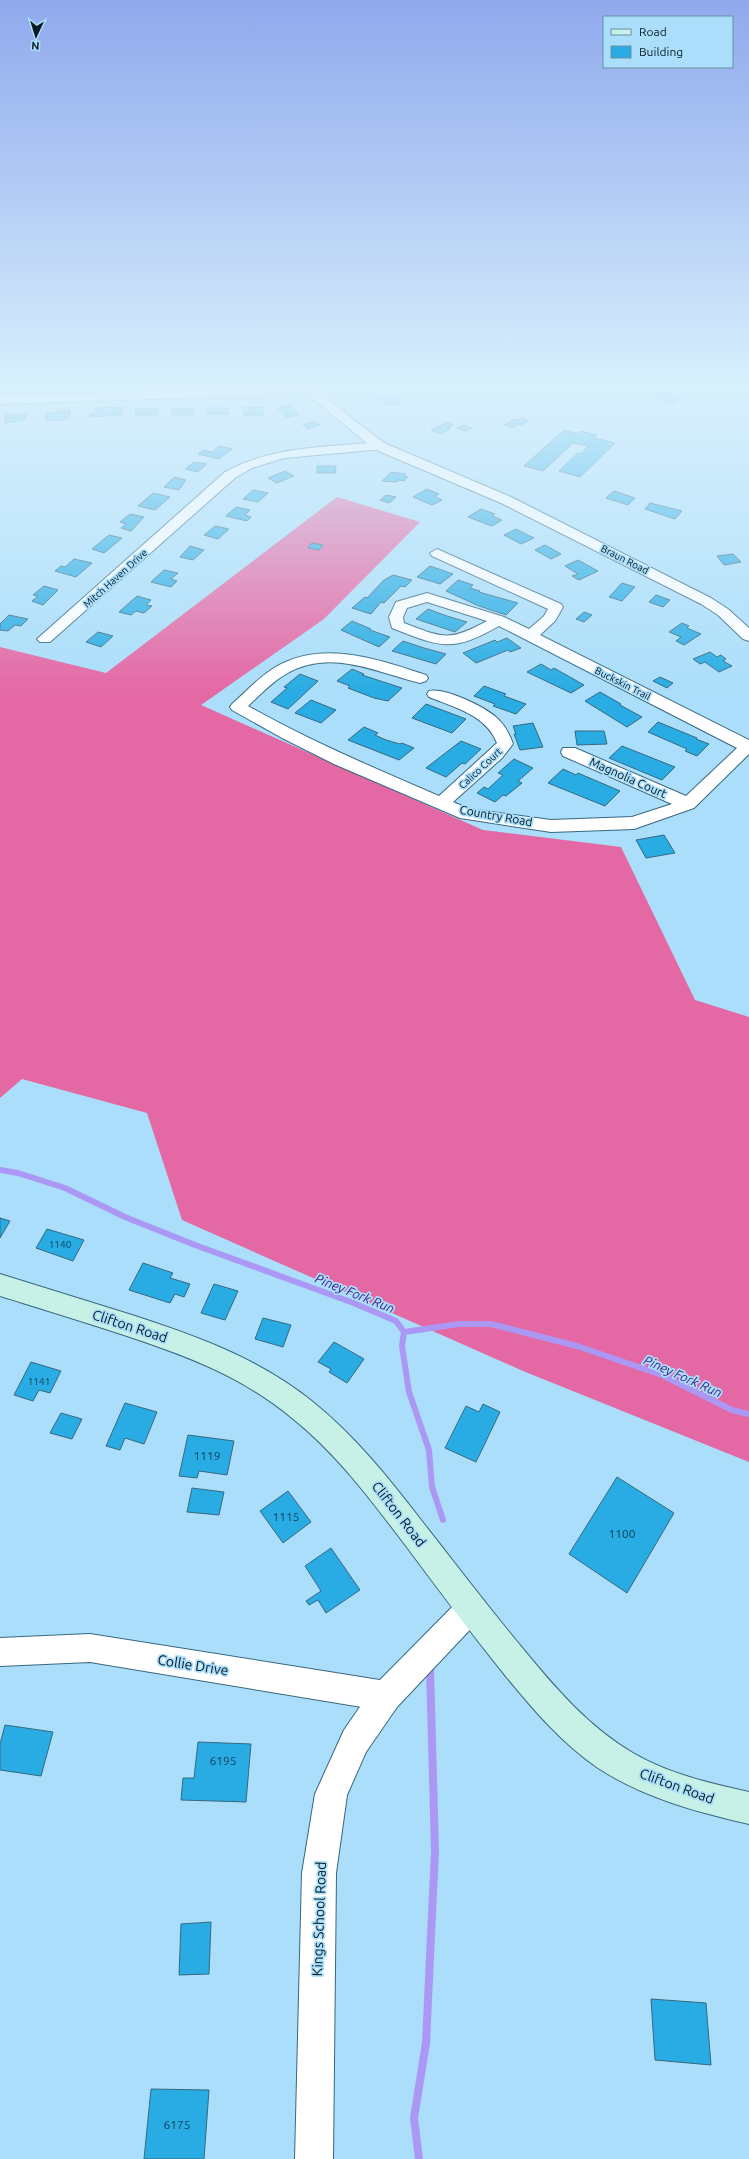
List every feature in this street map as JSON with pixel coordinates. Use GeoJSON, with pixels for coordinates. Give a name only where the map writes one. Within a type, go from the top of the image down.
{"type":"FeatureCollection","features":[{"type":"Feature","properties":{"kind":"main road","name":"Clifton Road"},"geometry":{"type":"LineString","coordinates":[[0,1285],[172,1340],[218,1357],[267,1384],[314,1418],[357,1461],[386,1496],[505,1651],[565,1720],[597,1747],[622,1765],[656,1782],[703,1797],[749,1808]]}},
{"type":"Feature","properties":{"kind":"street","name":"Mitch Haven Drive"},"geometry":{"type":"LineString","coordinates":[[45,639],[213,490]]}},
{"type":"Feature","properties":{"kind":"street","name":"Braun Road"},"geometry":{"type":"LineString","coordinates":[[482,490],[506,500],[706,601],[724,612],[749,636]]}},
{"type":"Feature","properties":{"kind":"street"},"geometry":{"type":"LineString","coordinates":[[437,553],[477,570],[519,592],[556,607],[550,618],[531,636]]}},
{"type":"Feature","properties":{"kind":"street","name":"Buckskin Trail"},"geometry":{"type":"LineString","coordinates":[[499,620],[462,638],[448,641],[432,639],[397,625],[396,617],[401,605],[427,597],[499,620],[748,746]]}},
{"type":"Feature","properties":{"kind":"street","name":"Country Road"},"geometry":{"type":"LineString","coordinates":[[420,678],[350,658],[303,660],[280,671],[238,707],[288,735],[466,814],[552,826],[634,823],[688,804],[748,746]]}},
{"type":"Feature","properties":{"kind":"street","name":"Calico Court"},"geometry":{"type":"LineString","coordinates":[[436,694],[485,714],[497,726],[505,744],[441,804]]}},
{"type":"Feature","properties":{"kind":"street","name":"Magnolia Court"},"geometry":{"type":"LineString","coordinates":[[569,752],[688,804]]}},
{"type":"Feature","properties":{"kind":"street","name":"Kings School Road"},"geometry":{"type":"LineString","coordinates":[[314,2159],[319,1873],[331,1794],[355,1740],[386,1696],[471,1608]]}},
{"type":"Feature","properties":{"kind":"street","name":"Collie Drive"},"geometry":{"type":"LineString","coordinates":[[0,1652],[90,1648],[386,1696]]}},
{"type":"Feature","properties":{"kind":"shaded area"},"geometry":{"type":"Polygon","coordinates":[[[337,497],[420,522],[324,619],[201,705],[483,830],[621,847],[695,1000],[749,1017],[749,1462],[523,1371],[182,1220],[147,1113],[22,1079],[0,1098],[0,647],[106,673],[337,497]]]}},
{"type":"Feature","properties":{"kind":"building"},"geometry":{"type":"Polygon","coordinates":[[[253,490],[268,493],[258,502],[243,499],[253,490]]]}},
{"type":"Feature","properties":{"kind":"building"},"geometry":{"type":"Polygon","coordinates":[[[426,490],[429,490],[439,494],[434,496],[442,500],[432,505],[413,497],[426,490]]]}},
{"type":"Feature","properties":{"kind":"building"},"geometry":{"type":"Polygon","coordinates":[[[614,491],[635,498],[628,505],[606,498],[614,491]]]}},
{"type":"Feature","properties":{"kind":"building"},"geometry":{"type":"Polygon","coordinates":[[[153,493],[170,497],[155,510],[138,506],[153,493]]]}},
{"type":"Feature","properties":{"kind":"building"},"geometry":{"type":"Polygon","coordinates":[[[386,495],[396,497],[389,503],[380,500],[386,495]]]}},
{"type":"Feature","properties":{"kind":"building"},"geometry":{"type":"Polygon","coordinates":[[[650,503],[682,511],[675,519],[645,509],[650,503]]]}},
{"type":"Feature","properties":{"kind":"building"},"geometry":{"type":"Polygon","coordinates":[[[236,507],[250,510],[245,515],[251,517],[247,521],[226,516],[236,507]]]}},
{"type":"Feature","properties":{"kind":"building"},"geometry":{"type":"Polygon","coordinates":[[[481,509],[495,514],[492,516],[502,520],[492,526],[468,517],[481,509]]]}},
{"type":"Feature","properties":{"kind":"building"},"geometry":{"type":"Polygon","coordinates":[[[130,514],[144,517],[131,531],[121,528],[126,524],[120,522],[130,514]]]}},
{"type":"Feature","properties":{"kind":"building"},"geometry":{"type":"Polygon","coordinates":[[[215,526],[229,529],[218,539],[204,535],[215,526]]]}},
{"type":"Feature","properties":{"kind":"building"},"geometry":{"type":"Polygon","coordinates":[[[516,529],[534,538],[521,544],[504,535],[516,529]]]}},
{"type":"Feature","properties":{"kind":"building"},"geometry":{"type":"Polygon","coordinates":[[[109,535],[122,538],[104,553],[92,549],[109,535]]]}},
{"type":"Feature","properties":{"kind":"building"},"geometry":{"type":"Polygon","coordinates":[[[312,543],[323,545],[319,550],[308,548],[312,543]]]}},
{"type":"Feature","properties":{"kind":"building"},"geometry":{"type":"Polygon","coordinates":[[[545,545],[561,554],[551,559],[535,550],[545,545]]]}},
{"type":"Feature","properties":{"kind":"building"},"geometry":{"type":"Polygon","coordinates":[[[190,546],[204,550],[193,560],[180,557],[190,546]]]}},
{"type":"Feature","properties":{"kind":"building"},"geometry":{"type":"Polygon","coordinates":[[[733,554],[741,562],[724,565],[717,556],[733,554]]]}},
{"type":"Feature","properties":{"kind":"building"},"geometry":{"type":"Polygon","coordinates":[[[74,559],[92,563],[76,577],[55,571],[61,566],[65,567],[74,559]]]}},
{"type":"Feature","properties":{"kind":"building"},"geometry":{"type":"Polygon","coordinates":[[[578,560],[598,571],[579,580],[572,576],[578,574],[565,566],[578,560]]]}},
{"type":"Feature","properties":{"kind":"building"},"geometry":{"type":"Polygon","coordinates":[[[430,566],[453,574],[440,584],[417,577],[430,566]]]}},
{"type":"Feature","properties":{"kind":"building"},"geometry":{"type":"Polygon","coordinates":[[[164,570],[178,573],[171,579],[177,581],[171,587],[151,582],[164,570]]]}},
{"type":"Feature","properties":{"kind":"building"},"geometry":{"type":"Polygon","coordinates":[[[393,575],[412,580],[405,587],[401,586],[384,603],[381,602],[371,614],[352,608],[365,597],[367,598],[384,580],[393,575]]]}},
{"type":"Feature","properties":{"kind":"building"},"geometry":{"type":"Polygon","coordinates":[[[458,580],[473,585],[470,588],[480,591],[479,592],[518,603],[506,615],[479,606],[446,591],[458,580]]]}},
{"type":"Feature","properties":{"kind":"building"},"geometry":{"type":"Polygon","coordinates":[[[622,583],[635,587],[622,601],[609,597],[622,583]]]}},
{"type":"Feature","properties":{"kind":"building"},"geometry":{"type":"Polygon","coordinates":[[[44,586],[58,590],[43,605],[32,601],[38,596],[33,595],[44,586]]]}},
{"type":"Feature","properties":{"kind":"building"},"geometry":{"type":"Polygon","coordinates":[[[656,595],[670,600],[663,607],[649,602],[656,595]]]}},
{"type":"Feature","properties":{"kind":"building"},"geometry":{"type":"Polygon","coordinates":[[[137,596],[151,600],[146,605],[152,606],[144,613],[136,611],[131,615],[119,612],[137,596]]]}},
{"type":"Feature","properties":{"kind":"building"},"geometry":{"type":"Polygon","coordinates":[[[428,609],[467,622],[455,632],[416,619],[428,609]]]}},
{"type":"Feature","properties":{"kind":"building"},"geometry":{"type":"Polygon","coordinates":[[[584,612],[592,615],[584,622],[576,619],[584,612]]]}},
{"type":"Feature","properties":{"kind":"building"},"geometry":{"type":"Polygon","coordinates":[[[9,615],[28,619],[21,626],[15,625],[8,631],[0,630],[0,624],[9,615]]]}},
{"type":"Feature","properties":{"kind":"building"},"geometry":{"type":"Polygon","coordinates":[[[352,621],[371,629],[370,630],[390,637],[379,647],[341,630],[352,621]]]}},
{"type":"Feature","properties":{"kind":"building"},"geometry":{"type":"Polygon","coordinates":[[[682,623],[689,626],[687,628],[701,634],[684,645],[676,641],[681,637],[669,632],[682,623]]]}},
{"type":"Feature","properties":{"kind":"building"},"geometry":{"type":"Polygon","coordinates":[[[98,632],[113,636],[101,647],[86,642],[98,632]]]}},
{"type":"Feature","properties":{"kind":"building"},"geometry":{"type":"Polygon","coordinates":[[[507,638],[521,648],[510,652],[508,650],[476,663],[463,653],[495,640],[497,642],[507,638]]]}},
{"type":"Feature","properties":{"kind":"building"},"geometry":{"type":"Polygon","coordinates":[[[403,641],[446,654],[436,664],[392,651],[403,641]]]}},
{"type":"Feature","properties":{"kind":"building"},"geometry":{"type":"Polygon","coordinates":[[[710,652],[717,657],[721,655],[726,659],[723,661],[732,666],[719,672],[705,662],[700,664],[693,659],[710,652]]]}},
{"type":"Feature","properties":{"kind":"building"},"geometry":{"type":"Polygon","coordinates":[[[541,664],[551,670],[554,668],[584,685],[571,693],[527,672],[541,664]]]}},
{"type":"Feature","properties":{"kind":"building"},"geometry":{"type":"Polygon","coordinates":[[[352,669],[364,674],[362,675],[402,688],[388,701],[374,698],[348,688],[350,686],[337,681],[352,669]]]}},
{"type":"Feature","properties":{"kind":"building"},"geometry":{"type":"Polygon","coordinates":[[[300,674],[318,681],[288,709],[271,702],[287,688],[284,687],[300,674]]]}},
{"type":"Feature","properties":{"kind":"building"},"geometry":{"type":"Polygon","coordinates":[[[660,677],[673,683],[667,688],[653,681],[660,677]]]}},
{"type":"Feature","properties":{"kind":"building"},"geometry":{"type":"Polygon","coordinates":[[[484,686],[506,694],[504,696],[526,704],[516,714],[493,706],[495,704],[474,696],[484,686]]]}},
{"type":"Feature","properties":{"kind":"building"},"geometry":{"type":"Polygon","coordinates":[[[600,692],[642,717],[627,727],[585,701],[600,692]]]}},
{"type":"Feature","properties":{"kind":"building"},"geometry":{"type":"Polygon","coordinates":[[[311,700],[336,710],[321,723],[295,713],[311,700]]]}},
{"type":"Feature","properties":{"kind":"building"},"geometry":{"type":"Polygon","coordinates":[[[426,704],[466,719],[452,733],[412,718],[426,704]]]}},
{"type":"Feature","properties":{"kind":"building"},"geometry":{"type":"Polygon","coordinates":[[[658,722],[709,744],[697,756],[685,751],[687,749],[648,732],[658,722]]]}},
{"type":"Feature","properties":{"kind":"building"},"geometry":{"type":"Polygon","coordinates":[[[533,723],[543,747],[520,750],[514,734],[516,734],[513,726],[533,723]]]}},
{"type":"Feature","properties":{"kind":"building"},"geometry":{"type":"Polygon","coordinates":[[[364,727],[378,733],[375,735],[386,740],[400,744],[402,743],[414,748],[399,760],[348,740],[364,727]]]}},
{"type":"Feature","properties":{"kind":"building"},"geometry":{"type":"Polygon","coordinates":[[[575,731],[604,731],[607,744],[577,745],[575,731]]]}},
{"type":"Feature","properties":{"kind":"building"},"geometry":{"type":"Polygon","coordinates":[[[461,741],[481,749],[465,764],[462,763],[446,777],[426,768],[461,741]]]}},
{"type":"Feature","properties":{"kind":"building"},"geometry":{"type":"Polygon","coordinates":[[[622,746],[675,767],[662,780],[609,758],[622,746]]]}},
{"type":"Feature","properties":{"kind":"building"},"geometry":{"type":"Polygon","coordinates":[[[514,759],[533,768],[518,781],[522,783],[506,796],[503,795],[495,802],[477,793],[484,787],[488,789],[503,775],[498,773],[514,759]]]}},
{"type":"Feature","properties":{"kind":"building"},"geometry":{"type":"Polygon","coordinates":[[[563,769],[576,775],[578,773],[620,791],[605,806],[548,783],[563,769]]]}},
{"type":"Feature","properties":{"kind":"building"},"geometry":{"type":"Polygon","coordinates":[[[664,835],[675,853],[646,858],[636,840],[664,835]]]}},
{"type":"Feature","properties":{"kind":"building"},"geometry":{"type":"Polygon","coordinates":[[[0,1218],[10,1221],[0,1238],[0,1218]]]}},
{"type":"Feature","properties":{"kind":"building"},"geometry":{"type":"Polygon","coordinates":[[[47,1229],[84,1240],[73,1261],[36,1248],[47,1229]]]}},
{"type":"Feature","properties":{"kind":"building"},"geometry":{"type":"Polygon","coordinates":[[[143,1263],[173,1273],[170,1278],[190,1284],[184,1297],[175,1294],[170,1303],[129,1290],[143,1263]]]}},
{"type":"Feature","properties":{"kind":"building"},"geometry":{"type":"Polygon","coordinates":[[[214,1284],[238,1291],[225,1320],[201,1313],[214,1284]]]}},
{"type":"Feature","properties":{"kind":"building"},"geometry":{"type":"Polygon","coordinates":[[[263,1318],[291,1325],[283,1347],[255,1339],[263,1318]]]}},
{"type":"Feature","properties":{"kind":"building"},"geometry":{"type":"Polygon","coordinates":[[[334,1342],[364,1359],[347,1383],[329,1372],[331,1369],[318,1362],[334,1342]]]}},
{"type":"Feature","properties":{"kind":"building"},"geometry":{"type":"Polygon","coordinates":[[[31,1362],[61,1371],[50,1393],[39,1390],[33,1401],[14,1395],[31,1362]]]}},
{"type":"Feature","properties":{"kind":"building"},"geometry":{"type":"Polygon","coordinates":[[[125,1403],[157,1412],[144,1444],[125,1438],[120,1450],[106,1446],[125,1403]]]}},
{"type":"Feature","properties":{"kind":"building"},"geometry":{"type":"Polygon","coordinates":[[[483,1404],[500,1412],[476,1462],[445,1448],[466,1406],[479,1412],[483,1404]]]}},
{"type":"Feature","properties":{"kind":"building"},"geometry":{"type":"Polygon","coordinates":[[[61,1413],[82,1419],[72,1439],[50,1433],[61,1413]]]}},
{"type":"Feature","properties":{"kind":"building"},"geometry":{"type":"Polygon","coordinates":[[[188,1435],[234,1441],[227,1475],[199,1471],[197,1478],[179,1476],[188,1435]]]}},
{"type":"Feature","properties":{"kind":"building"},"geometry":{"type":"Polygon","coordinates":[[[617,1477],[674,1513],[627,1593],[569,1554],[617,1477]]]}},
{"type":"Feature","properties":{"kind":"building"},"geometry":{"type":"Polygon","coordinates":[[[192,1488],[224,1492],[219,1515],[187,1512],[192,1488]]]}},
{"type":"Feature","properties":{"kind":"building"},"geometry":{"type":"Polygon","coordinates":[[[288,1491],[311,1522],[283,1543],[260,1511],[288,1491]]]}},
{"type":"Feature","properties":{"kind":"building"},"geometry":{"type":"Polygon","coordinates":[[[331,1548],[360,1590],[326,1613],[318,1600],[309,1605],[306,1601],[321,1591],[305,1566],[331,1548]]]}},
{"type":"Feature","properties":{"kind":"building"},"geometry":{"type":"Polygon","coordinates":[[[5,1725],[53,1732],[41,1776],[0,1770],[0,1744],[5,1725]]]}},
{"type":"Feature","properties":{"kind":"building"},"geometry":{"type":"Polygon","coordinates":[[[198,1742],[251,1744],[246,1802],[181,1800],[183,1778],[194,1778],[198,1742]]]}},
{"type":"Feature","properties":{"kind":"building"},"geometry":{"type":"Polygon","coordinates":[[[211,1922],[209,1974],[179,1975],[181,1924],[211,1922]]]}},
{"type":"Feature","properties":{"kind":"building"},"geometry":{"type":"Polygon","coordinates":[[[651,1999],[706,2003],[711,2065],[655,2060],[651,1999]]]}},
{"type":"Feature","properties":{"kind":"building"},"geometry":{"type":"Polygon","coordinates":[[[151,2089],[209,2090],[204,2159],[144,2159],[151,2089]]]}},
{"type":"Feature","properties":{"kind":"waterway","name":"Piney Fork Run"},"geometry":{"type":"LineString","coordinates":[[0,1170],[18,1173],[65,1188],[125,1217],[195,1245],[351,1302],[396,1321],[404,1332]]}},
{"type":"Feature","properties":{"kind":"waterway","name":"Piney Fork Run"},"geometry":{"type":"LineString","coordinates":[[404,1332],[459,1324],[491,1324],[577,1346],[662,1375],[732,1410],[749,1414]]}},
{"type":"Feature","properties":{"kind":"waterway"},"geometry":{"type":"LineString","coordinates":[[404,1332],[402,1346],[409,1392],[429,1450],[432,1487],[443,1520]]}},
{"type":"Feature","properties":{"kind":"waterway"},"geometry":{"type":"LineString","coordinates":[[419,2159],[414,2118],[426,2043],[435,1851],[430,1668]]}}]}
